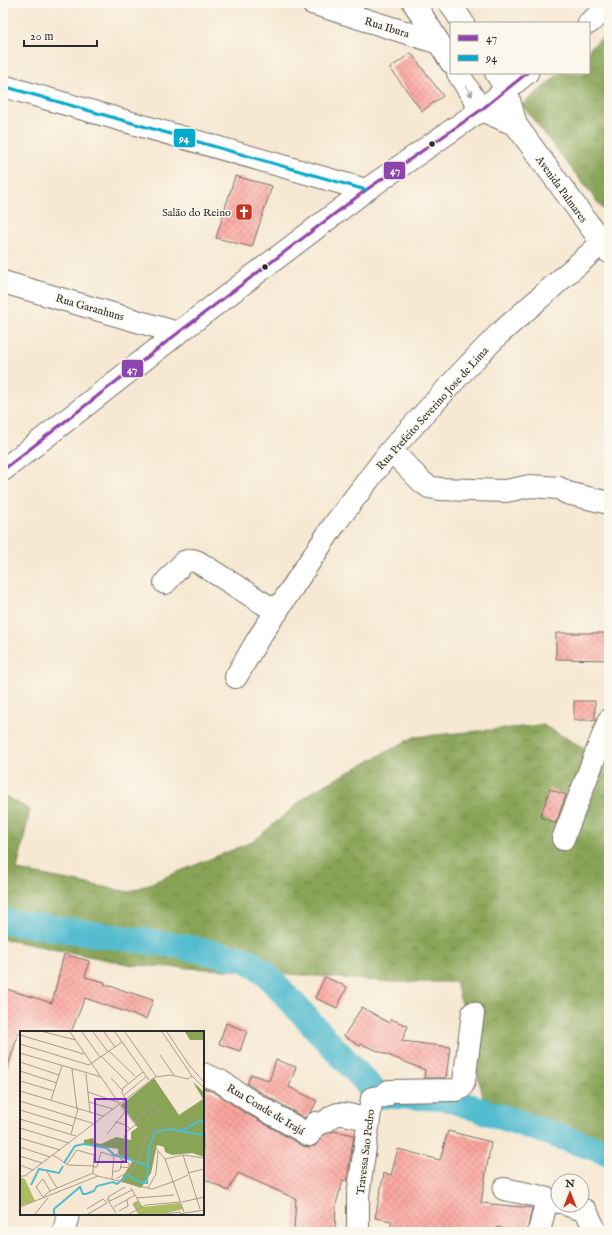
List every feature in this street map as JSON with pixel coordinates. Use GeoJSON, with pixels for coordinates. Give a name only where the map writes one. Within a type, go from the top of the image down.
{"type":"FeatureCollection","features":[{"type":"Feature","properties":{"kind":"street","name":"Rua Ibura"},"geometry":{"type":"LineString","coordinates":[[312,3],[439,43]]}},
{"type":"Feature","properties":{"kind":"street"},"geometry":{"type":"LineString","coordinates":[[414,3],[450,60]]}},
{"type":"Feature","properties":{"kind":"street"},"geometry":{"type":"LineString","coordinates":[[450,3],[462,22]]}},
{"type":"Feature","properties":{"kind":"street"},"geometry":{"type":"LineString","coordinates":[[590,22],[609,5]]}},
{"type":"Feature","properties":{"kind":"street"},"geometry":{"type":"LineString","coordinates":[[459,74],[481,110],[516,125]]}},
{"type":"Feature","properties":{"kind":"street"},"geometry":{"type":"LineString","coordinates":[[3,470],[178,333],[366,190],[481,110],[501,81],[524,74]]}},
{"type":"Feature","properties":{"kind":"street","name":"Avenida Palmares"},"geometry":{"type":"LineString","coordinates":[[501,81],[516,125],[606,248]]}},
{"type":"Feature","properties":{"kind":"street"},"geometry":{"type":"LineString","coordinates":[[3,86],[366,190]]}},
{"type":"Feature","properties":{"kind":"street","name":"Rua Prefeito Severino Jose de Lima"},"geometry":{"type":"LineString","coordinates":[[236,676],[258,639],[334,525],[391,450],[499,334],[606,248]]}},
{"type":"Feature","properties":{"kind":"street","name":"Rua Garanhuns"},"geometry":{"type":"LineString","coordinates":[[3,282],[178,333]]}},
{"type":"Feature","properties":{"kind":"street"},"geometry":{"type":"LineString","coordinates":[[391,450],[422,482],[440,489],[506,491],[530,486],[559,488],[567,493],[609,503]]}},
{"type":"Feature","properties":{"kind":"street"},"geometry":{"type":"LineString","coordinates":[[165,583],[184,562],[192,560],[198,562],[277,612]]}},
{"type":"Feature","properties":{"kind":"street"},"geometry":{"type":"LineString","coordinates":[[563,839],[609,720]]}},
{"type":"Feature","properties":{"kind":"street","name":"Travessa Sao Pedro"},"geometry":{"type":"LineString","coordinates":[[358,1232],[358,1196],[369,1120],[380,1094],[455,1090],[461,1088],[464,1082],[473,1013]]}},
{"type":"Feature","properties":{"kind":"street","name":"Rua Conde de Irajá"},"geometry":{"type":"LineString","coordinates":[[204,1074],[220,1081],[250,1101],[309,1135],[316,1123],[324,1123],[336,1114],[369,1120]]}},
{"type":"Feature","properties":{"kind":"street"},"geometry":{"type":"LineString","coordinates":[[504,1189],[550,1200]]}},
{"type":"Feature","properties":{"kind":"street"},"geometry":{"type":"LineString","coordinates":[[539,1232],[550,1205]]}},
{"type":"Feature","properties":{"kind":"street"},"geometry":{"type":"LineString","coordinates":[[587,1213],[596,1232]]}},
{"type":"Feature","properties":{"kind":"street"},"geometry":{"type":"LineString","coordinates":[[64,1232],[68,1215]]}},
{"type":"Feature","properties":{"kind":"green space"},"geometry":{"type":"Polygon","coordinates":[[[609,32],[609,217],[522,105],[559,74],[590,74],[590,48],[609,32]]]}},
{"type":"Feature","properties":{"kind":"green space"},"geometry":{"type":"Polygon","coordinates":[[[543,725],[609,762],[609,1144],[483,1097],[456,982],[392,982],[264,972],[133,965],[3,939],[3,795],[30,810],[17,870],[129,892],[254,841],[310,793],[414,737],[543,725]]]}},
{"type":"Feature","properties":{"kind":"building"},"geometry":{"type":"Polygon","coordinates":[[[411,53],[443,96],[422,111],[390,68],[411,53]]]}},
{"type":"Feature","properties":{"kind":"building","name":"Salão do Reino"},"geometry":{"type":"Polygon","coordinates":[[[235,176],[272,186],[252,247],[216,238],[235,176]]]}},
{"type":"Feature","properties":{"kind":"building"},"geometry":{"type":"Polygon","coordinates":[[[556,633],[609,633],[609,660],[556,659],[556,633]]]}},
{"type":"Feature","properties":{"kind":"building"},"geometry":{"type":"Polygon","coordinates":[[[574,701],[595,701],[595,720],[574,720],[574,701]]]}},
{"type":"Feature","properties":{"kind":"building"},"geometry":{"type":"Polygon","coordinates":[[[550,789],[566,795],[556,823],[540,817],[550,789]]]}},
{"type":"Feature","properties":{"kind":"building"},"geometry":{"type":"Polygon","coordinates":[[[64,954],[89,961],[85,977],[105,982],[104,984],[153,1000],[146,1019],[85,998],[71,1031],[20,1031],[7,1069],[3,1069],[3,988],[52,1003],[64,954]]]}},
{"type":"Feature","properties":{"kind":"building"},"geometry":{"type":"Polygon","coordinates":[[[325,977],[347,987],[337,1008],[315,998],[325,977]]]}},
{"type":"Feature","properties":{"kind":"building"},"geometry":{"type":"Polygon","coordinates":[[[362,1007],[389,1023],[391,1019],[408,1026],[402,1041],[450,1047],[446,1078],[424,1078],[425,1070],[361,1044],[360,1046],[344,1036],[362,1007]]]}},
{"type":"Feature","properties":{"kind":"building"},"geometry":{"type":"Polygon","coordinates":[[[226,1023],[247,1031],[240,1051],[219,1044],[226,1023]]]}},
{"type":"Feature","properties":{"kind":"building"},"geometry":{"type":"Polygon","coordinates":[[[276,1060],[296,1067],[289,1087],[317,1101],[311,1112],[304,1118],[247,1084],[251,1074],[269,1081],[276,1060]]]}},
{"type":"Feature","properties":{"kind":"building"},"geometry":{"type":"Polygon","coordinates":[[[204,1088],[214,1092],[244,1112],[303,1146],[315,1146],[323,1135],[334,1131],[354,1135],[347,1181],[343,1180],[336,1204],[335,1232],[302,1232],[294,1228],[296,1199],[238,1173],[228,1191],[204,1179],[204,1088]]]}},
{"type":"Feature","properties":{"kind":"building"},"geometry":{"type":"Polygon","coordinates":[[[448,1131],[491,1142],[481,1203],[532,1208],[527,1232],[516,1232],[497,1227],[497,1232],[389,1232],[392,1221],[375,1218],[384,1173],[391,1175],[398,1149],[440,1160],[448,1131]]]}},
{"type":"Feature","properties":{"kind":"waterway"},"geometry":{"type":"LineString","coordinates":[[3,921],[179,946],[247,960],[264,972],[374,1091],[380,1095],[445,1098],[609,1153]]}},
{"type":"Feature","properties":{"kind":"transit line","name":"47"},"geometry":{"type":"LineString","coordinates":[[3,470],[178,333],[366,190],[481,110],[526,74]]}},
{"type":"Feature","properties":{"kind":"transit line","name":"94"},"geometry":{"type":"LineString","coordinates":[[3,86],[366,190]]}},
{"type":"Feature","properties":{"kind":"place","name":"Salão do Reino"},"geometry":{"type":"Point","coordinates":[244,212]}}]}
